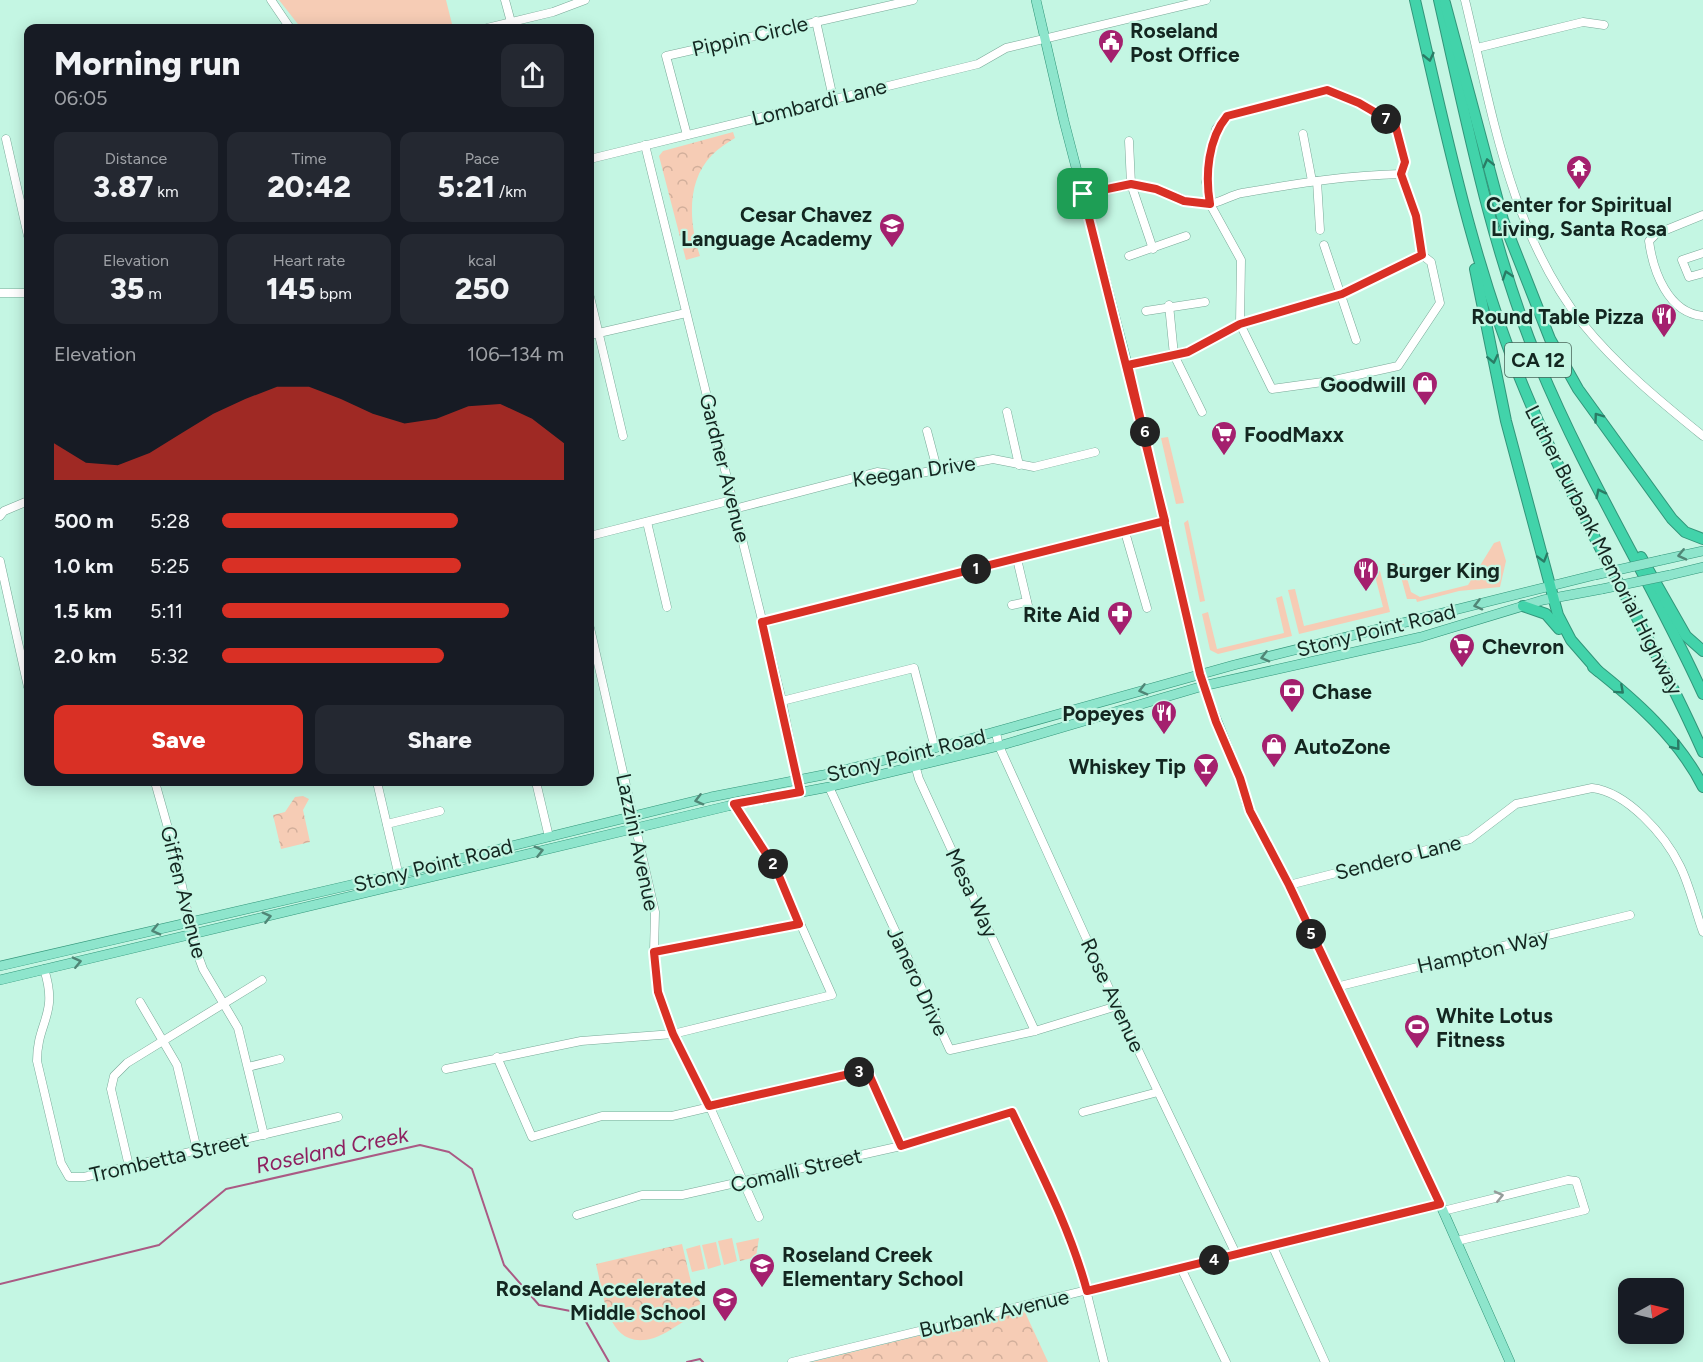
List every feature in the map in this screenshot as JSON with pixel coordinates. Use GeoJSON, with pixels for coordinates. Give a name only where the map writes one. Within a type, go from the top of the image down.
{"type":"FeatureCollection","features":[{"type":"Feature","properties":{"kind":"highway","name":"Luther Burbank Memorial Highway"},"geometry":{"type":"LineString","coordinates":[[1415,0],[1466,219],[1501,330],[1534,414],[1564,477],[1664,668],[1703,752]]}},
{"type":"Feature","properties":{"kind":"highway","name":"Luther Burbank Memorial Highway"},"geometry":{"type":"LineString","coordinates":[[1439,0],[1482,186],[1506,274],[1548,384],[1703,694]]}},
{"type":"Feature","properties":{"kind":"highway"},"geometry":{"type":"LineString","coordinates":[[1445,0],[1503,220],[1554,346],[1578,389],[1672,519],[1685,532],[1703,539]]}},
{"type":"Feature","properties":{"kind":"highway"},"geometry":{"type":"LineString","coordinates":[[1466,219],[1506,421],[1554,598],[1567,635],[1598,671]]}},
{"type":"Feature","properties":{"kind":"highway"},"geometry":{"type":"LineString","coordinates":[[1612,516],[1644,561],[1690,641],[1703,651]]}},
{"type":"Feature","properties":{"kind":"highway"},"geometry":{"type":"LineString","coordinates":[[1523,606],[1542,611],[1551,618],[1573,649],[1664,731],[1688,761],[1703,787]]}},
{"type":"Feature","properties":{"kind":"main road"},"geometry":{"type":"LineString","coordinates":[[1036,0],[1083,194],[1128,365],[1203,686],[1240,778],[1247,804],[1289,885],[1457,1242],[1510,1362]]}},
{"type":"Feature","properties":{"kind":"main road","name":"Stony Point Road"},"geometry":{"type":"LineString","coordinates":[[0,966],[398,874],[723,794],[798,780],[912,754],[996,733],[1200,674],[1703,550]]}},
{"type":"Feature","properties":{"kind":"main road","name":"Stony Point Road"},"geometry":{"type":"LineString","coordinates":[[0,980],[734,804],[829,787],[999,746],[1203,686],[1421,637],[1554,598],[1703,567]]}},
{"type":"Feature","properties":{"kind":"main road"},"geometry":{"type":"LineString","coordinates":[[1078,722],[1102,710],[1107,700]]}},
{"type":"Feature","properties":{"kind":"street"},"geometry":{"type":"LineString","coordinates":[[271,0],[287,24]]}},
{"type":"Feature","properties":{"kind":"street"},"geometry":{"type":"LineString","coordinates":[[505,0],[510,22]]}},
{"type":"Feature","properties":{"kind":"street"},"geometry":{"type":"LineString","coordinates":[[502,24],[553,12],[585,0]]}},
{"type":"Feature","properties":{"kind":"street","name":"Pippin Circle"},"geometry":{"type":"LineString","coordinates":[[687,135],[666,56],[913,0]]}},
{"type":"Feature","properties":{"kind":"street","name":"Lombardi Lane"},"geometry":{"type":"LineString","coordinates":[[594,158],[978,64],[1006,48],[1206,0]]}},
{"type":"Feature","properties":{"kind":"street"},"geometry":{"type":"LineString","coordinates":[[1465,0],[1516,197],[1535,245],[1552,277],[1600,344],[1703,436]]}},
{"type":"Feature","properties":{"kind":"street"},"geometry":{"type":"LineString","coordinates":[[816,21],[833,98]]}},
{"type":"Feature","properties":{"kind":"street"},"geometry":{"type":"LineString","coordinates":[[1477,48],[1582,22],[1604,25]]}},
{"type":"Feature","properties":{"kind":"street"},"geometry":{"type":"LineString","coordinates":[[1327,90],[1359,103],[1395,124],[1405,162],[1401,174],[1416,216],[1422,255],[1431,262],[1440,303],[1398,366],[1330,381],[1272,389],[1240,324],[1241,260],[1210,204],[1206,182],[1216,129],[1227,116],[1327,90]]}},
{"type":"Feature","properties":{"kind":"street"},"geometry":{"type":"LineString","coordinates":[[1303,134],[1315,181],[1320,230]]}},
{"type":"Feature","properties":{"kind":"street"},"geometry":{"type":"LineString","coordinates":[[6,139],[24,218]]}},
{"type":"Feature","properties":{"kind":"street"},"geometry":{"type":"LineString","coordinates":[[1129,141],[1131,184],[1153,249]]}},
{"type":"Feature","properties":{"kind":"street","name":"Gardner Avenue"},"geometry":{"type":"LineString","coordinates":[[645,145],[782,701],[800,792]]}},
{"type":"Feature","properties":{"kind":"street"},"geometry":{"type":"LineString","coordinates":[[1083,194],[1131,184],[1156,189],[1184,201],[1210,204],[1235,194],[1315,181],[1365,175],[1401,174]]}},
{"type":"Feature","properties":{"kind":"street"},"geometry":{"type":"LineString","coordinates":[[1703,215],[1656,234],[1649,241],[1651,255],[1672,302],[1696,315],[1703,316]]}},
{"type":"Feature","properties":{"kind":"street"},"geometry":{"type":"LineString","coordinates":[[1129,256],[1186,236]]}},
{"type":"Feature","properties":{"kind":"street"},"geometry":{"type":"LineString","coordinates":[[1324,245],[1356,340]]}},
{"type":"Feature","properties":{"kind":"street"},"geometry":{"type":"LineString","coordinates":[[1703,253],[1682,260],[1689,277],[1703,273]]}},
{"type":"Feature","properties":{"kind":"street"},"geometry":{"type":"LineString","coordinates":[[1128,365],[1188,352],[1240,324],[1342,294],[1422,255]]}},
{"type":"Feature","properties":{"kind":"street"},"geometry":{"type":"LineString","coordinates":[[0,293],[24,293]]}},
{"type":"Feature","properties":{"kind":"street"},"geometry":{"type":"LineString","coordinates":[[1146,310],[1169,305],[1205,302]]}},
{"type":"Feature","properties":{"kind":"street"},"geometry":{"type":"LineString","coordinates":[[1169,305],[1174,355],[1202,412]]}},
{"type":"Feature","properties":{"kind":"street"},"geometry":{"type":"LineString","coordinates":[[623,436],[594,334],[686,313]]}},
{"type":"Feature","properties":{"kind":"street"},"geometry":{"type":"LineString","coordinates":[[1007,412],[1019,465]]}},
{"type":"Feature","properties":{"kind":"street"},"geometry":{"type":"LineString","coordinates":[[927,431],[937,470]]}},
{"type":"Feature","properties":{"kind":"street","name":"Keegan Drive"},"geometry":{"type":"LineString","coordinates":[[735,509],[877,472],[905,477],[993,459],[1034,467],[1095,452]]}},
{"type":"Feature","properties":{"kind":"street"},"geometry":{"type":"LineString","coordinates":[[594,535],[732,500]]}},
{"type":"Feature","properties":{"kind":"street"},"geometry":{"type":"LineString","coordinates":[[0,516],[4,511],[24,503]]}},
{"type":"Feature","properties":{"kind":"street"},"geometry":{"type":"LineString","coordinates":[[762,622],[1165,521]]}},
{"type":"Feature","properties":{"kind":"street"},"geometry":{"type":"LineString","coordinates":[[647,522],[667,607]]}},
{"type":"Feature","properties":{"kind":"street"},"geometry":{"type":"LineString","coordinates":[[1125,532],[1147,608]]}},
{"type":"Feature","properties":{"kind":"street"},"geometry":{"type":"LineString","coordinates":[[1017,559],[1030,614]]}},
{"type":"Feature","properties":{"kind":"street"},"geometry":{"type":"LineString","coordinates":[[0,561],[24,669]]}},
{"type":"Feature","properties":{"kind":"street"},"geometry":{"type":"LineString","coordinates":[[1012,605],[1027,602]]}},
{"type":"Feature","properties":{"kind":"street","name":"Lazzini Avenue"},"geometry":{"type":"LineString","coordinates":[[594,645],[655,912],[654,952],[658,992],[673,1034],[709,1106],[759,1217]]}},
{"type":"Feature","properties":{"kind":"street"},"geometry":{"type":"LineString","coordinates":[[782,701],[914,668],[935,748]]}},
{"type":"Feature","properties":{"kind":"street","name":"Rose Avenue"},"geometry":{"type":"LineString","coordinates":[[996,733],[999,746],[1117,1006],[1236,1254]]}},
{"type":"Feature","properties":{"kind":"street","name":"Mesa Way"},"geometry":{"type":"LineString","coordinates":[[912,754],[915,766],[1035,1031]]}},
{"type":"Feature","properties":{"kind":"street","name":"Giffen Avenue"},"geometry":{"type":"LineString","coordinates":[[156,786],[192,935],[203,969],[238,1028],[264,1135]]}},
{"type":"Feature","properties":{"kind":"street"},"geometry":{"type":"LineString","coordinates":[[378,786],[401,885]]}},
{"type":"Feature","properties":{"kind":"street"},"geometry":{"type":"LineString","coordinates":[[537,786],[549,837]]}},
{"type":"Feature","properties":{"kind":"street","name":"Janero Drive"},"geometry":{"type":"LineString","coordinates":[[829,787],[950,1050],[1035,1031],[1117,1006]]}},
{"type":"Feature","properties":{"kind":"street","name":"Sendero Lane"},"geometry":{"type":"LineString","coordinates":[[1289,885],[1470,839],[1516,804],[1592,788],[1604,790],[1622,798],[1646,819],[1679,864],[1703,932]]}},
{"type":"Feature","properties":{"kind":"street"},"geometry":{"type":"LineString","coordinates":[[446,1069],[581,1041],[673,1034],[832,995],[776,869],[734,804]]}},
{"type":"Feature","properties":{"kind":"street"},"geometry":{"type":"LineString","coordinates":[[387,824],[440,811]]}},
{"type":"Feature","properties":{"kind":"street","name":"Hampton Way"},"geometry":{"type":"LineString","coordinates":[[1336,987],[1630,915]]}},
{"type":"Feature","properties":{"kind":"street"},"geometry":{"type":"LineString","coordinates":[[654,952],[799,924]]}},
{"type":"Feature","properties":{"kind":"street","name":"Trombetta Street"},"geometry":{"type":"LineString","coordinates":[[44,969],[51,1004],[38,1046],[37,1060],[63,1170],[69,1177],[78,1178],[338,1117]]}},
{"type":"Feature","properties":{"kind":"street"},"geometry":{"type":"LineString","coordinates":[[129,1166],[113,1104],[112,1081],[127,1063],[262,980]]}},
{"type":"Feature","properties":{"kind":"street"},"geometry":{"type":"LineString","coordinates":[[140,1002],[177,1065],[197,1150]]}},
{"type":"Feature","properties":{"kind":"street"},"geometry":{"type":"LineString","coordinates":[[497,1057],[532,1137],[603,1116],[672,1116],[867,1070],[901,1146]]}},
{"type":"Feature","properties":{"kind":"street"},"geometry":{"type":"LineString","coordinates":[[248,1067],[280,1059]]}},
{"type":"Feature","properties":{"kind":"street"},"geometry":{"type":"LineString","coordinates":[[1083,1112],[1158,1092]]}},
{"type":"Feature","properties":{"kind":"street","name":"Comalli Street"},"geometry":{"type":"LineString","coordinates":[[577,1215],[642,1195],[682,1195],[901,1146],[1012,1112],[1057,1206],[1078,1258],[1087,1291]]}},
{"type":"Feature","properties":{"kind":"street","name":"Burbank Avenue"},"geometry":{"type":"LineString","coordinates":[[792,1362],[1272,1245],[1576,1181],[1585,1210],[1457,1242]]}},
{"type":"Feature","properties":{"kind":"street"},"geometry":{"type":"LineString","coordinates":[[1272,1245],[1325,1362]]}},
{"type":"Feature","properties":{"kind":"street"},"geometry":{"type":"LineString","coordinates":[[1181,1268],[1226,1362]]}},
{"type":"Feature","properties":{"kind":"street"},"geometry":{"type":"LineString","coordinates":[[1087,1291],[1104,1362]]}},
{"type":"Feature","properties":{"kind":"green space"},"geometry":{"type":"Polygon","coordinates":[[[279,0],[446,0],[452,24],[298,24],[279,0]]]}},
{"type":"Feature","properties":{"kind":"green space"},"geometry":{"type":"Polygon","coordinates":[[[733,132],[735,138],[712,155],[698,177],[692,203],[692,217],[700,256],[686,260],[659,156],[663,151],[733,132]]]}},
{"type":"Feature","properties":{"kind":"green space"},"geometry":{"type":"Polygon","coordinates":[[[1168,437],[1184,503],[1176,504],[1161,438],[1168,437]]]}},
{"type":"Feature","properties":{"kind":"green space"},"geometry":{"type":"Polygon","coordinates":[[[1188,520],[1205,601],[1200,602],[1184,523],[1188,520]]]}},
{"type":"Feature","properties":{"kind":"green space"},"geometry":{"type":"Polygon","coordinates":[[[1500,541],[1506,561],[1500,587],[1459,591],[1417,602],[1416,599],[1407,599],[1398,566],[1404,564],[1405,571],[1413,569],[1407,578],[1411,592],[1420,597],[1468,585],[1494,543],[1500,541]]]}},
{"type":"Feature","properties":{"kind":"green space"},"geometry":{"type":"Polygon","coordinates":[[[1380,571],[1390,612],[1299,634],[1288,590],[1295,589],[1304,626],[1383,607],[1374,572],[1380,571]]]}},
{"type":"Feature","properties":{"kind":"green space"},"geometry":{"type":"Polygon","coordinates":[[[1282,596],[1292,636],[1218,654],[1210,650],[1202,614],[1208,612],[1217,649],[1284,633],[1276,598],[1282,596]]]}},
{"type":"Feature","properties":{"kind":"green space"},"geometry":{"type":"Polygon","coordinates":[[[303,796],[309,799],[303,810],[310,842],[281,849],[273,815],[285,812],[295,797],[303,796]]]}},
{"type":"Feature","properties":{"kind":"green space"},"geometry":{"type":"Polygon","coordinates":[[[732,1238],[737,1261],[724,1265],[718,1241],[732,1238]]]}},
{"type":"Feature","properties":{"kind":"green space"},"geometry":{"type":"Polygon","coordinates":[[[759,1238],[756,1257],[740,1261],[736,1243],[759,1238]]]}},
{"type":"Feature","properties":{"kind":"green space"},"geometry":{"type":"Polygon","coordinates":[[[716,1242],[721,1265],[708,1269],[702,1245],[716,1242]]]}},
{"type":"Feature","properties":{"kind":"green space"},"geometry":{"type":"Polygon","coordinates":[[[682,1244],[692,1286],[701,1304],[683,1312],[687,1320],[654,1338],[638,1340],[626,1337],[610,1318],[596,1264],[682,1244]]]}},
{"type":"Feature","properties":{"kind":"green space"},"geometry":{"type":"Polygon","coordinates":[[[700,1245],[705,1269],[692,1272],[686,1249],[700,1245]]]}},
{"type":"Feature","properties":{"kind":"green space"},"geometry":{"type":"Polygon","coordinates":[[[1024,1310],[1048,1362],[812,1362],[1024,1310]]]}},
{"type":"Feature","properties":{"kind":"waterway","name":"Roseland Creek"},"geometry":{"type":"LineString","coordinates":[[0,1284],[159,1245],[226,1189],[420,1145],[449,1152],[472,1169],[504,1265],[539,1305],[581,1313],[609,1362]]}},
{"type":"Feature","properties":{"kind":"waterway","name":"Roseland Creek"},"geometry":{"type":"LineString","coordinates":[[687,1362],[700,1359],[703,1362]]}},
{"type":"Feature","properties":{"kind":"place","name":"Roseland Post Office"},"geometry":{"type":"Point","coordinates":[1111,65]}},
{"type":"Feature","properties":{"kind":"place","name":"Center for Spiritual Living, Santa Rosa"},"geometry":{"type":"Point","coordinates":[1579,191]}},
{"type":"Feature","properties":{"kind":"place","name":"Cesar Chavez Language Academy"},"geometry":{"type":"Point","coordinates":[892,249]}},
{"type":"Feature","properties":{"kind":"place","name":"Round Table Pizza"},"geometry":{"type":"Point","coordinates":[1664,339]}},
{"type":"Feature","properties":{"kind":"place","name":"Goodwill"},"geometry":{"type":"Point","coordinates":[1425,407]}},
{"type":"Feature","properties":{"kind":"place","name":"FoodMaxx"},"geometry":{"type":"Point","coordinates":[1224,457]}},
{"type":"Feature","properties":{"kind":"place","name":"Burger King"},"geometry":{"type":"Point","coordinates":[1366,593]}},
{"type":"Feature","properties":{"kind":"place","name":"Rite Aid"},"geometry":{"type":"Point","coordinates":[1120,637]}},
{"type":"Feature","properties":{"kind":"place","name":"Chevron"},"geometry":{"type":"Point","coordinates":[1462,669]}},
{"type":"Feature","properties":{"kind":"place","name":"Chase"},"geometry":{"type":"Point","coordinates":[1292,714]}},
{"type":"Feature","properties":{"kind":"place","name":"Popeyes"},"geometry":{"type":"Point","coordinates":[1164,736]}},
{"type":"Feature","properties":{"kind":"place","name":"AutoZone"},"geometry":{"type":"Point","coordinates":[1274,769]}},
{"type":"Feature","properties":{"kind":"place","name":"Whiskey Tip"},"geometry":{"type":"Point","coordinates":[1206,789]}},
{"type":"Feature","properties":{"kind":"place","name":"White Lotus Fitness"},"geometry":{"type":"Point","coordinates":[1417,1050]}},
{"type":"Feature","properties":{"kind":"place","name":"Roseland Creek Elementary School"},"geometry":{"type":"Point","coordinates":[762,1289]}},
{"type":"Feature","properties":{"kind":"place","name":"Roseland Accelerated Middle School"},"geometry":{"type":"Point","coordinates":[725,1323]}},
{"type":"Feature","properties":{"kind":"route"},"geometry":{"type":"LineString","coordinates":[[1327,90],[1359,103],[1395,124],[1405,162],[1401,174],[1416,216],[1422,255],[1342,294],[1306,303],[1277,315],[1240,324],[1188,352],[1128,365],[1185,605],[1203,686],[1223,741],[1240,778],[1250,811],[1289,885],[1440,1204],[1087,1291],[1078,1258],[1057,1206],[1012,1112],[901,1146],[867,1070],[709,1106],[673,1034],[658,992],[654,952],[799,924],[776,869],[734,804],[800,792],[782,701],[762,622],[1165,521],[1083,194],[1131,184],[1156,189],[1184,201],[1210,204],[1206,182],[1216,129],[1227,116],[1327,90]]}}]}
